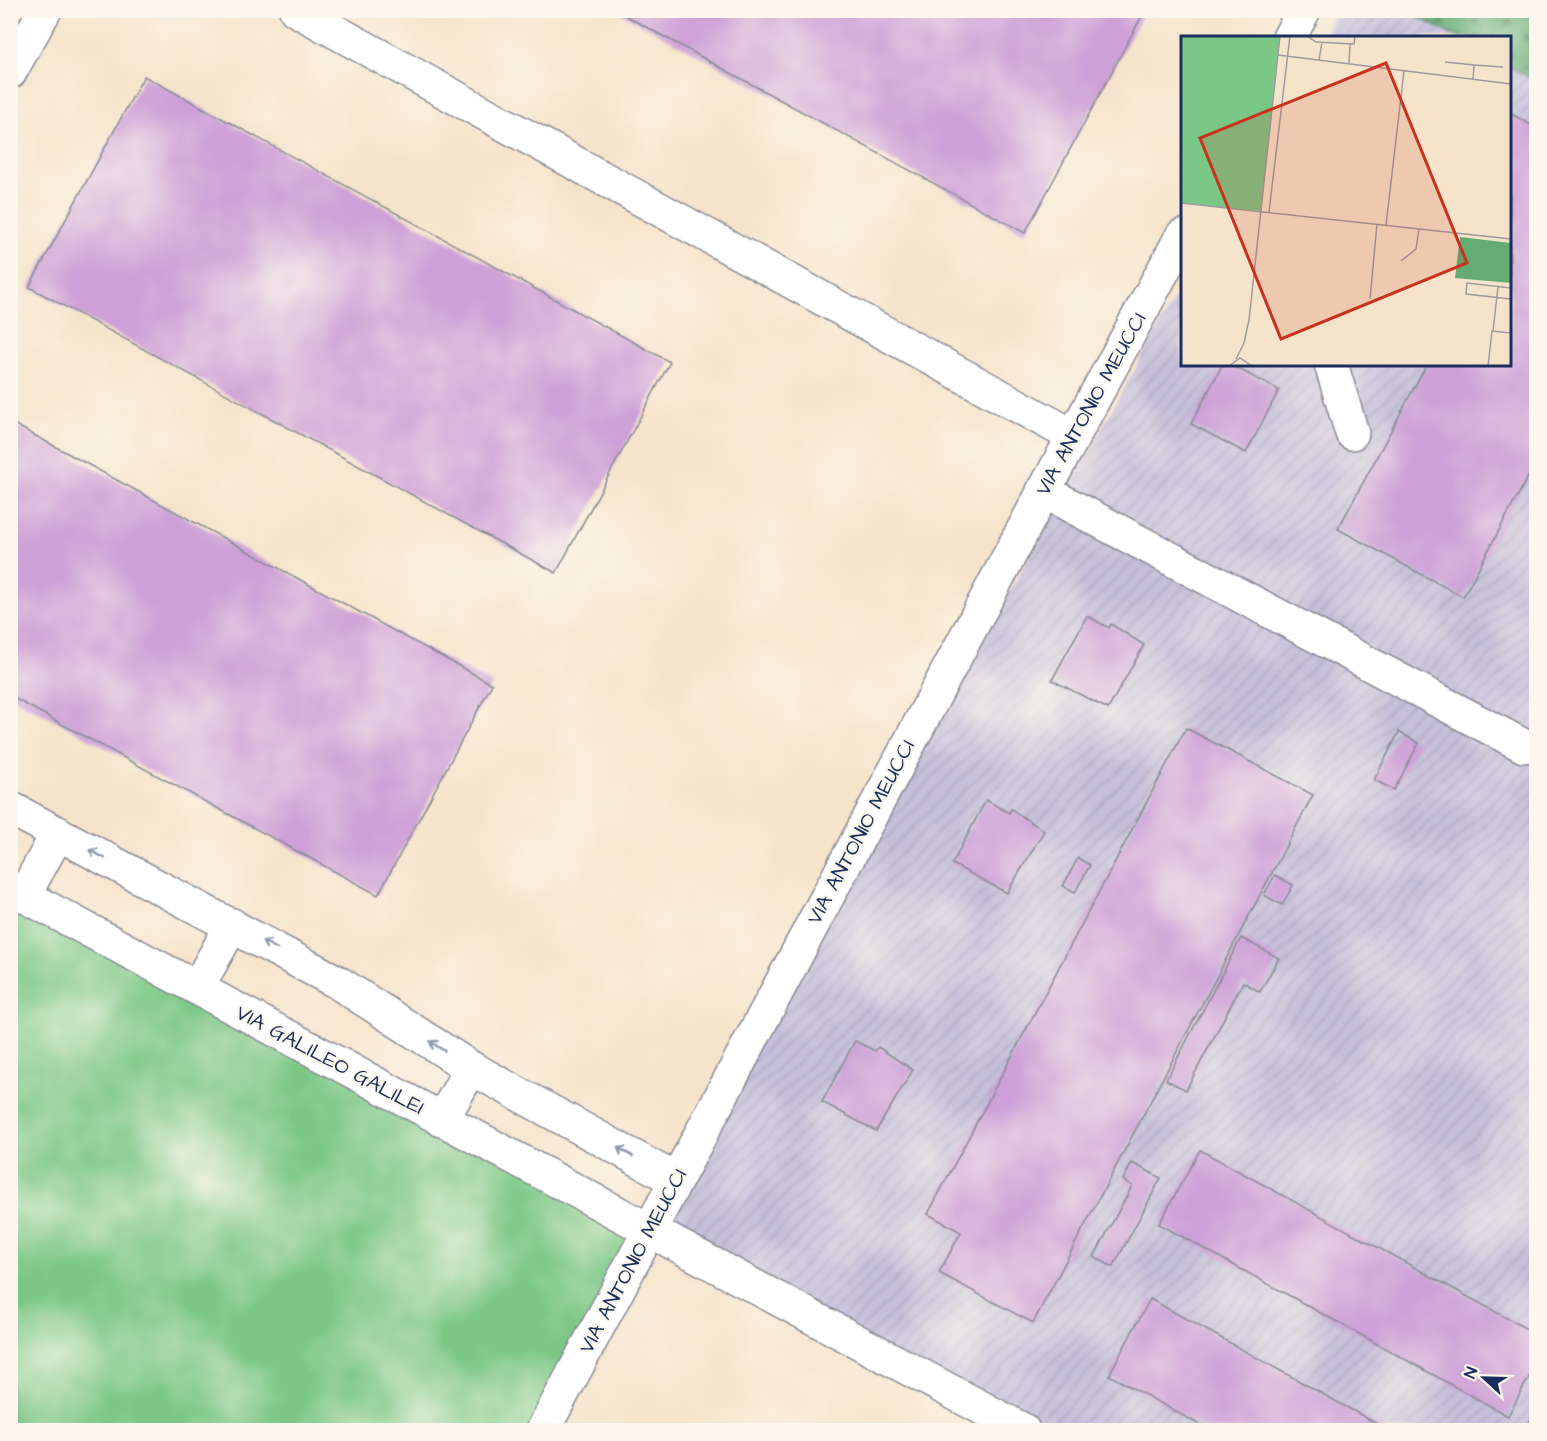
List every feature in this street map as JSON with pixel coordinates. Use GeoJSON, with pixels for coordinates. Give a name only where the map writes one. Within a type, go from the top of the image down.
{"type":"FeatureCollection","features":[{"type":"Feature","properties":{"kind":"street"},"geometry":{"type":"LineString","coordinates":[[10,72],[45,10]]}},
{"type":"Feature","properties":{"kind":"street"},"geometry":{"type":"LineString","coordinates":[[296,10],[1073,436]]}},
{"type":"Feature","properties":{"kind":"street"},"geometry":{"type":"LineString","coordinates":[[1290,36],[1304,10]]}},
{"type":"Feature","properties":{"kind":"street","name":"VIA ANTONIO MEUCCI"},"geometry":{"type":"LineString","coordinates":[[543,1431],[1043,491],[1181,238]]}},
{"type":"Feature","properties":{"kind":"street"},"geometry":{"type":"LineString","coordinates":[[1332,366],[1352,433]]}},
{"type":"Feature","properties":{"kind":"street"},"geometry":{"type":"LineString","coordinates":[[1043,491],[1524,746]]}},
{"type":"Feature","properties":{"kind":"street"},"geometry":{"type":"LineString","coordinates":[[10,808],[337,982],[471,1068],[676,1180]]}},
{"type":"Feature","properties":{"kind":"street"},"geometry":{"type":"LineString","coordinates":[[17,892],[58,833]]}},
{"type":"Feature","properties":{"kind":"street","name":"VIA GALILEO GALILEI"},"geometry":{"type":"LineString","coordinates":[[17,892],[1023,1431]]}},
{"type":"Feature","properties":{"kind":"street"},"geometry":{"type":"LineString","coordinates":[[197,988],[231,925]]}},
{"type":"Feature","properties":{"kind":"street"},"geometry":{"type":"LineString","coordinates":[[442,1120],[471,1068]]}},
{"type":"Feature","properties":{"kind":"shaded area"},"geometry":{"type":"Polygon","coordinates":[[[1337,10],[1407,11],[1454,36],[1323,36],[1337,10]]]}},
{"type":"Feature","properties":{"kind":"shaded area"},"geometry":{"type":"Polygon","coordinates":[[[1511,68],[1536,81],[1536,1430],[1023,1430],[649,1232],[1181,287],[1181,366],[1511,366],[1511,68]]]}},
{"type":"Feature","properties":{"kind":"green space"},"geometry":{"type":"Polygon","coordinates":[[[1407,11],[1536,11],[1536,81],[1511,68],[1511,36],[1454,36],[1407,11]]]}},
{"type":"Feature","properties":{"kind":"green space"},"geometry":{"type":"Polygon","coordinates":[[[10,888],[649,1232],[543,1430],[11,1430],[10,888]]]}},
{"type":"Feature","properties":{"kind":"building"},"geometry":{"type":"Polygon","coordinates":[[[615,10],[1145,10],[1025,233],[615,10]]]}},
{"type":"Feature","properties":{"kind":"building"},"geometry":{"type":"Polygon","coordinates":[[[144,76],[670,362],[556,573],[29,287],[144,76]]]}},
{"type":"Feature","properties":{"kind":"building"},"geometry":{"type":"Polygon","coordinates":[[[1511,114],[1536,128],[1536,462],[1463,597],[1338,529],[1426,366],[1511,366],[1511,114]]]}},
{"type":"Feature","properties":{"kind":"building"},"geometry":{"type":"Polygon","coordinates":[[[1222,366],[1233,366],[1279,390],[1246,453],[1191,424],[1222,366]]]}},
{"type":"Feature","properties":{"kind":"building"},"geometry":{"type":"Polygon","coordinates":[[[10,422],[492,684],[378,895],[10,696],[10,422]]]}},
{"type":"Feature","properties":{"kind":"building"},"geometry":{"type":"Polygon","coordinates":[[[1087,616],[1109,628],[1111,624],[1144,645],[1108,709],[1052,680],[1087,616]]]}},
{"type":"Feature","properties":{"kind":"building"},"geometry":{"type":"Polygon","coordinates":[[[1186,728],[1313,795],[1033,1323],[939,1273],[961,1232],[928,1214],[1186,728]]]}},
{"type":"Feature","properties":{"kind":"building"},"geometry":{"type":"Polygon","coordinates":[[[1399,732],[1419,743],[1394,790],[1374,780],[1399,732]]]}},
{"type":"Feature","properties":{"kind":"building"},"geometry":{"type":"Polygon","coordinates":[[[986,800],[1009,813],[1011,809],[1044,831],[1007,893],[952,864],[986,800]]]}},
{"type":"Feature","properties":{"kind":"building"},"geometry":{"type":"Polygon","coordinates":[[[1078,858],[1090,865],[1075,892],[1063,886],[1078,858]]]}},
{"type":"Feature","properties":{"kind":"building"},"geometry":{"type":"Polygon","coordinates":[[[1275,875],[1293,885],[1282,905],[1264,895],[1275,875]]]}},
{"type":"Feature","properties":{"kind":"building"},"geometry":{"type":"Polygon","coordinates":[[[1241,938],[1279,958],[1260,992],[1243,982],[1186,1090],[1166,1080],[1241,938]]]}},
{"type":"Feature","properties":{"kind":"building"},"geometry":{"type":"Polygon","coordinates":[[[855,1041],[875,1051],[878,1047],[913,1070],[876,1131],[822,1102],[855,1041]]]}},
{"type":"Feature","properties":{"kind":"building"},"geometry":{"type":"Polygon","coordinates":[[[1200,1150],[1536,1334],[1536,1364],[1508,1416],[1159,1224],[1200,1150]]]}},
{"type":"Feature","properties":{"kind":"building"},"geometry":{"type":"Polygon","coordinates":[[[1132,1163],[1161,1178],[1113,1267],[1094,1257],[1132,1186],[1123,1180],[1132,1163]]]}},
{"type":"Feature","properties":{"kind":"building"},"geometry":{"type":"Polygon","coordinates":[[[1150,1299],[1388,1430],[1209,1430],[1109,1375],[1150,1299]]]}},
{"type":"Feature","properties":{"kind":"building"},"geometry":{"type":"Polygon","coordinates":[[[1536,1409],[1536,1430],[1525,1430],[1536,1409]]]}}]}
